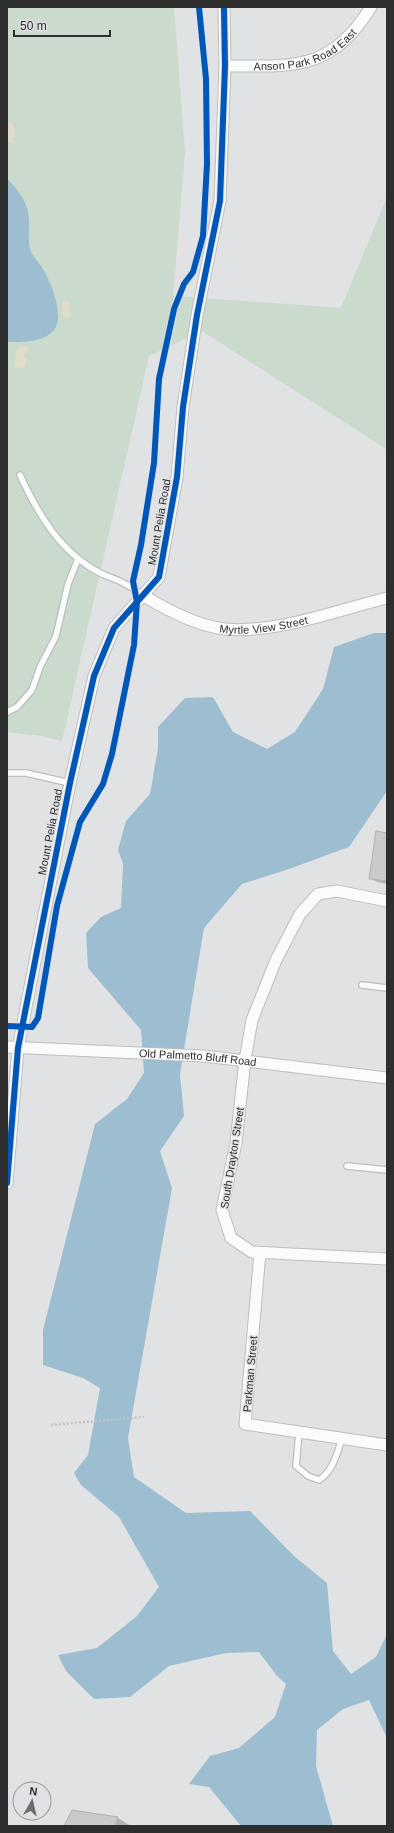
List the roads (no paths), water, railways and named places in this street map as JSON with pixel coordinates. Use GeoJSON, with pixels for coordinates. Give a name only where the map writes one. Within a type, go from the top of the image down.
{"type":"FeatureCollection","features":[{"type":"Feature","properties":{"kind":"street","name":"Mount Pelia Road"},"geometry":{"type":"LineString","coordinates":[[8,1179],[18,1048],[70,783],[97,669],[114,628],[144,596],[159,577],[177,477],[182,407],[196,323],[220,201],[225,66],[224,7]]}},
{"type":"Feature","properties":{"kind":"street","name":"Anson Park Road East"},"geometry":{"type":"LineString","coordinates":[[225,66],[292,66],[317,59],[341,44],[362,23],[371,7]]}},
{"type":"Feature","properties":{"kind":"street","name":"Myrtle View Street"},"geometry":{"type":"LineString","coordinates":[[144,596],[170,612],[218,627],[239,629],[254,629],[287,624],[387,598]]}},
{"type":"Feature","properties":{"kind":"street","name":"South Drayton Street"},"geometry":{"type":"LineString","coordinates":[[387,901],[337,891],[318,894],[300,914],[276,960],[252,1020],[245,1060],[236,1142],[222,1210],[231,1238],[252,1252],[387,1259]]}},
{"type":"Feature","properties":{"kind":"street","name":"Old Palmetto Bluff Road"},"geometry":{"type":"LineString","coordinates":[[7,1047],[204,1056],[387,1078]]}},
{"type":"Feature","properties":{"kind":"street","name":"Parkman Street"},"geometry":{"type":"LineString","coordinates":[[260,1253],[245,1424],[387,1445]]}},
{"type":"Feature","properties":{"kind":"lane"},"geometry":{"type":"LineString","coordinates":[[20,475],[32,502],[46,526],[78,559],[100,573],[125,583],[144,596]]}},
{"type":"Feature","properties":{"kind":"lane"},"geometry":{"type":"LineString","coordinates":[[7,712],[17,708],[32,690],[40,667],[56,636],[68,584],[78,559]]}},
{"type":"Feature","properties":{"kind":"lane"},"geometry":{"type":"LineString","coordinates":[[7,773],[26,773],[70,783]]}},
{"type":"Feature","properties":{"kind":"lane"},"geometry":{"type":"LineString","coordinates":[[362,985],[387,988]]}},
{"type":"Feature","properties":{"kind":"lane"},"geometry":{"type":"LineString","coordinates":[[347,1166],[387,1170]]}},
{"type":"Feature","properties":{"kind":"lane"},"geometry":{"type":"LineString","coordinates":[[299,1432],[296,1466],[308,1476],[319,1480],[325,1476],[331,1468],[342,1438]]}},
{"type":"Feature","properties":{"kind":"water"},"geometry":{"type":"Polygon","coordinates":[[[7,179],[16,188],[25,203],[29,215],[30,249],[50,282],[56,299],[58,316],[57,324],[54,330],[38,340],[7,342],[7,179]]]}},
{"type":"Feature","properties":{"kind":"water"},"geometry":{"type":"Polygon","coordinates":[[[374,633],[387,633],[387,791],[349,847],[242,884],[204,928],[180,1074],[184,1116],[160,1151],[172,1188],[128,1438],[134,1477],[186,1513],[250,1511],[294,1556],[327,1583],[333,1651],[351,1674],[376,1657],[387,1634],[387,1738],[369,1700],[343,1709],[317,1730],[316,1766],[333,1826],[241,1826],[209,1787],[189,1784],[210,1756],[239,1748],[275,1717],[286,1684],[277,1676],[259,1652],[226,1653],[169,1666],[130,1697],[94,1699],[66,1671],[58,1655],[97,1648],[137,1616],[159,1587],[119,1517],[81,1485],[74,1473],[88,1455],[100,1388],[83,1378],[43,1365],[43,1330],[95,1124],[127,1099],[144,1073],[141,1030],[88,968],[86,933],[101,917],[121,908],[123,864],[118,850],[126,821],[150,794],[158,748],[158,727],[185,698],[213,697],[233,732],[267,749],[295,732],[323,689],[334,647],[374,633]]]}}]}
